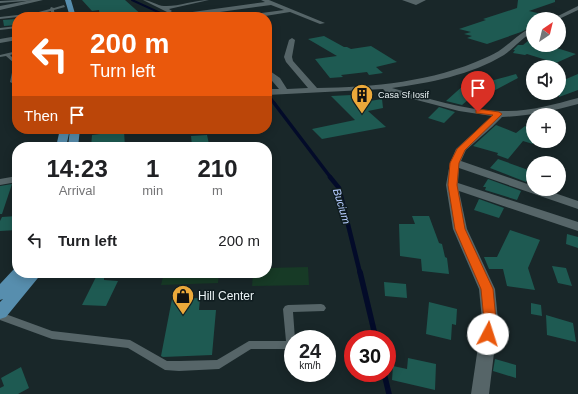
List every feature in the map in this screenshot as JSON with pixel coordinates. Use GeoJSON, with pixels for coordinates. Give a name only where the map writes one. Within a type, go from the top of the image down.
{"type":"FeatureCollection","features":[{"type":"Feature","properties":{"kind":"main road"},"geometry":{"type":"LineString","coordinates":[[68,0],[72,12]]}},
{"type":"Feature","properties":{"kind":"main road"},"geometry":{"type":"LineString","coordinates":[[0,294],[14,278]]}},
{"type":"Feature","properties":{"kind":"main road"},"geometry":{"type":"LineString","coordinates":[[0,313],[31,278]]}},
{"type":"Feature","properties":{"kind":"street"},"geometry":{"type":"LineString","coordinates":[[0,8],[40,0]]}},
{"type":"Feature","properties":{"kind":"street"},"geometry":{"type":"LineString","coordinates":[[146,0],[171,12]]}},
{"type":"Feature","properties":{"kind":"street"},"geometry":{"type":"LineString","coordinates":[[163,8],[206,0]]}},
{"type":"Feature","properties":{"kind":"street"},"geometry":{"type":"LineString","coordinates":[[264,0],[322,23]]}},
{"type":"Feature","properties":{"kind":"street"},"geometry":{"type":"LineString","coordinates":[[405,0],[416,3],[423,0]]}},
{"type":"Feature","properties":{"kind":"street"},"geometry":{"type":"LineString","coordinates":[[208,12],[272,3]]}},
{"type":"Feature","properties":{"kind":"street"},"geometry":{"type":"LineString","coordinates":[[566,14],[578,8]]}},
{"type":"Feature","properties":{"kind":"street"},"geometry":{"type":"LineString","coordinates":[[272,13],[291,10]]}},
{"type":"Feature","properties":{"kind":"street"},"geometry":{"type":"LineString","coordinates":[[272,92],[385,88],[426,80],[460,71],[483,62],[503,52],[526,34]]}},
{"type":"Feature","properties":{"kind":"street"},"geometry":{"type":"LineString","coordinates":[[0,41],[12,39]]}},
{"type":"Feature","properties":{"kind":"street"},"geometry":{"type":"LineString","coordinates":[[292,40],[288,56],[290,62],[315,90]]}},
{"type":"Feature","properties":{"kind":"street"},"geometry":{"type":"LineString","coordinates":[[272,76],[285,92]]}},
{"type":"Feature","properties":{"kind":"street"},"geometry":{"type":"LineString","coordinates":[[385,88],[478,112],[499,114],[560,107],[578,101]]}},
{"type":"Feature","properties":{"kind":"street"},"geometry":{"type":"LineString","coordinates":[[480,394],[490,320],[487,289],[460,229],[452,185],[455,163],[465,145],[489,125],[499,114]]}},
{"type":"Feature","properties":{"kind":"street"},"geometry":{"type":"LineString","coordinates":[[455,163],[578,205]]}},
{"type":"Feature","properties":{"kind":"street"},"geometry":{"type":"LineString","coordinates":[[0,182],[12,180]]}},
{"type":"Feature","properties":{"kind":"street"},"geometry":{"type":"LineString","coordinates":[[452,185],[578,227]]}},
{"type":"Feature","properties":{"kind":"lane"},"geometry":{"type":"LineString","coordinates":[[0,2],[36,0]]}},
{"type":"Feature","properties":{"kind":"lane"},"geometry":{"type":"LineString","coordinates":[[40,12],[63,3]]}},
{"type":"Feature","properties":{"kind":"lane"},"geometry":{"type":"LineString","coordinates":[[52,8],[52,12]]}},
{"type":"Feature","properties":{"kind":"lane"},"geometry":{"type":"LineString","coordinates":[[0,18],[12,17]]}},
{"type":"Feature","properties":{"kind":"lane"},"geometry":{"type":"LineString","coordinates":[[0,29],[12,28]]}},
{"type":"Feature","properties":{"kind":"lane"},"geometry":{"type":"LineString","coordinates":[[0,56],[12,53]]}},
{"type":"Feature","properties":{"kind":"lane"},"geometry":{"type":"LineString","coordinates":[[6,54],[12,59]]}},
{"type":"Feature","properties":{"kind":"lane"},"geometry":{"type":"LineString","coordinates":[[0,316],[52,335],[130,344],[165,365],[179,366],[219,364],[249,345],[291,345],[288,309],[321,308]]}},
{"type":"Feature","properties":{"kind":"green space"},"geometry":{"type":"Polygon","coordinates":[[[308,267],[309,285],[252,286],[253,278],[272,278],[272,268],[308,267]]]}},
{"type":"Feature","properties":{"kind":"green space"},"geometry":{"type":"Polygon","coordinates":[[[163,278],[218,278],[218,283],[161,285],[163,278]]]}},
{"type":"Feature","properties":{"kind":"building"},"geometry":{"type":"Polygon","coordinates":[[[82,0],[125,0],[138,12],[99,12],[99,10],[92,11],[82,0]]]}},
{"type":"Feature","properties":{"kind":"building"},"geometry":{"type":"Polygon","coordinates":[[[518,0],[555,0],[555,2],[529,11],[533,12],[526,12],[526,30],[487,44],[467,38],[472,36],[464,34],[471,32],[459,29],[486,20],[483,19],[517,8],[518,0]]]}},
{"type":"Feature","properties":{"kind":"building"},"geometry":{"type":"Polygon","coordinates":[[[12,19],[12,25],[4,26],[3,20],[12,19]]]}},
{"type":"Feature","properties":{"kind":"building"},"geometry":{"type":"Polygon","coordinates":[[[324,36],[344,47],[351,49],[371,46],[397,62],[376,67],[383,73],[369,75],[367,72],[341,75],[343,77],[330,78],[315,59],[337,56],[308,39],[324,36]]]}},
{"type":"Feature","properties":{"kind":"building"},"geometry":{"type":"Polygon","coordinates":[[[526,43],[526,52],[566,51],[576,54],[563,60],[546,60],[527,54],[513,53],[515,50],[513,50],[518,45],[523,45],[526,43]]]}},
{"type":"Feature","properties":{"kind":"building"},"geometry":{"type":"Polygon","coordinates":[[[516,74],[518,78],[484,96],[476,93],[462,105],[446,101],[465,84],[473,82],[477,83],[488,78],[494,80],[516,74]]]}},
{"type":"Feature","properties":{"kind":"building"},"geometry":{"type":"Polygon","coordinates":[[[578,74],[578,90],[566,94],[566,79],[578,74]]]}},
{"type":"Feature","properties":{"kind":"building","name":"Casa Sf Iosif"},"geometry":{"type":"Polygon","coordinates":[[[352,95],[358,103],[382,99],[383,108],[368,111],[386,127],[322,139],[312,129],[355,120],[331,96],[352,95]]]}},
{"type":"Feature","properties":{"kind":"building"},"geometry":{"type":"Polygon","coordinates":[[[439,107],[455,112],[444,123],[428,118],[439,107]]]}},
{"type":"Feature","properties":{"kind":"building"},"geometry":{"type":"Polygon","coordinates":[[[496,125],[516,133],[526,126],[526,142],[523,141],[508,159],[497,155],[498,153],[473,146],[496,125]]]}},
{"type":"Feature","properties":{"kind":"building"},"geometry":{"type":"Polygon","coordinates":[[[124,134],[125,142],[91,142],[92,135],[124,134]]]}},
{"type":"Feature","properties":{"kind":"building"},"geometry":{"type":"Polygon","coordinates":[[[207,135],[209,142],[192,142],[191,136],[207,135]]]}},
{"type":"Feature","properties":{"kind":"building"},"geometry":{"type":"Polygon","coordinates":[[[498,159],[526,169],[526,182],[490,168],[498,159]]]}},
{"type":"Feature","properties":{"kind":"building"},"geometry":{"type":"Polygon","coordinates":[[[488,179],[521,191],[517,200],[485,190],[486,187],[483,187],[488,179]]]}},
{"type":"Feature","properties":{"kind":"building"},"geometry":{"type":"Polygon","coordinates":[[[12,184],[2,214],[0,214],[0,186],[12,184]]]}},
{"type":"Feature","properties":{"kind":"building"},"geometry":{"type":"Polygon","coordinates":[[[479,199],[504,208],[499,218],[474,210],[479,199]]]}},
{"type":"Feature","properties":{"kind":"building"},"geometry":{"type":"Polygon","coordinates":[[[12,216],[12,230],[0,231],[0,221],[2,217],[12,216]]]}},
{"type":"Feature","properties":{"kind":"building"},"geometry":{"type":"Polygon","coordinates":[[[412,216],[429,216],[439,243],[442,244],[445,257],[447,258],[449,274],[422,271],[421,259],[400,256],[399,224],[415,224],[412,216]]]}},
{"type":"Feature","properties":{"kind":"building"},"geometry":{"type":"Polygon","coordinates":[[[510,230],[540,240],[528,268],[535,290],[507,286],[503,269],[489,269],[484,257],[497,257],[510,230]]]}},
{"type":"Feature","properties":{"kind":"building"},"geometry":{"type":"Polygon","coordinates":[[[567,234],[578,237],[578,248],[566,244],[567,234]]]}},
{"type":"Feature","properties":{"kind":"building"},"geometry":{"type":"Polygon","coordinates":[[[552,266],[566,268],[572,286],[558,283],[552,266]]]}},
{"type":"Feature","properties":{"kind":"building"},"geometry":{"type":"Polygon","coordinates":[[[96,278],[118,281],[106,306],[82,305],[96,278]]]}},
{"type":"Feature","properties":{"kind":"building"},"geometry":{"type":"Polygon","coordinates":[[[384,282],[406,284],[407,298],[385,296],[384,282]]]}},
{"type":"Feature","properties":{"kind":"building"},"geometry":{"type":"Polygon","coordinates":[[[200,298],[199,310],[216,310],[212,355],[161,356],[172,299],[200,298]]]}},
{"type":"Feature","properties":{"kind":"building"},"geometry":{"type":"Polygon","coordinates":[[[429,302],[457,309],[456,325],[452,324],[451,340],[426,334],[429,302]]]}},
{"type":"Feature","properties":{"kind":"building"},"geometry":{"type":"Polygon","coordinates":[[[531,303],[541,305],[542,316],[531,314],[531,303]]]}},
{"type":"Feature","properties":{"kind":"building"},"geometry":{"type":"Polygon","coordinates":[[[546,315],[573,323],[576,342],[547,335],[546,315]]]}},
{"type":"Feature","properties":{"kind":"building"},"geometry":{"type":"Polygon","coordinates":[[[408,358],[436,364],[435,390],[396,381],[396,367],[407,369],[408,358]]]}},
{"type":"Feature","properties":{"kind":"building"},"geometry":{"type":"Polygon","coordinates":[[[495,359],[516,365],[516,378],[493,371],[495,359]]]}},
{"type":"Feature","properties":{"kind":"building"},"geometry":{"type":"Polygon","coordinates":[[[21,367],[29,388],[18,394],[0,394],[0,388],[4,386],[1,378],[21,367]]]}},
{"type":"Feature","properties":{"kind":"waterway","name":"Bucium"},"geometry":{"type":"LineString","coordinates":[[132,0],[158,12]]}},
{"type":"Feature","properties":{"kind":"waterway","name":"Bucium"},"geometry":{"type":"LineString","coordinates":[[272,100],[275,104]]}},
{"type":"Feature","properties":{"kind":"waterway","name":"Bucium"},"geometry":{"type":"LineString","coordinates":[[274,103],[331,178]]}},
{"type":"Feature","properties":{"kind":"waterway","name":"Bucium"},"geometry":{"type":"LineString","coordinates":[[330,177],[339,188],[360,273]]}},
{"type":"Feature","properties":{"kind":"waterway","name":"Bucium"},"geometry":{"type":"LineString","coordinates":[[360,272],[374,330]]}},
{"type":"Feature","properties":{"kind":"waterway","name":"Bucium"},"geometry":{"type":"LineString","coordinates":[[386,382],[389,394]]}},
{"type":"Feature","properties":{"kind":"place","name":"Casa Sf Iosif"},"geometry":{"type":"Point","coordinates":[362,114]}},
{"type":"Feature","properties":{"kind":"place","name":"Hill Center"},"geometry":{"type":"Point","coordinates":[183,316]}},
{"type":"Feature","properties":{"kind":"route"},"geometry":{"type":"LineString","coordinates":[[478,112],[499,114],[489,125],[461,149],[455,163],[452,185],[460,229],[487,289],[490,320],[488,334]]}}]}
